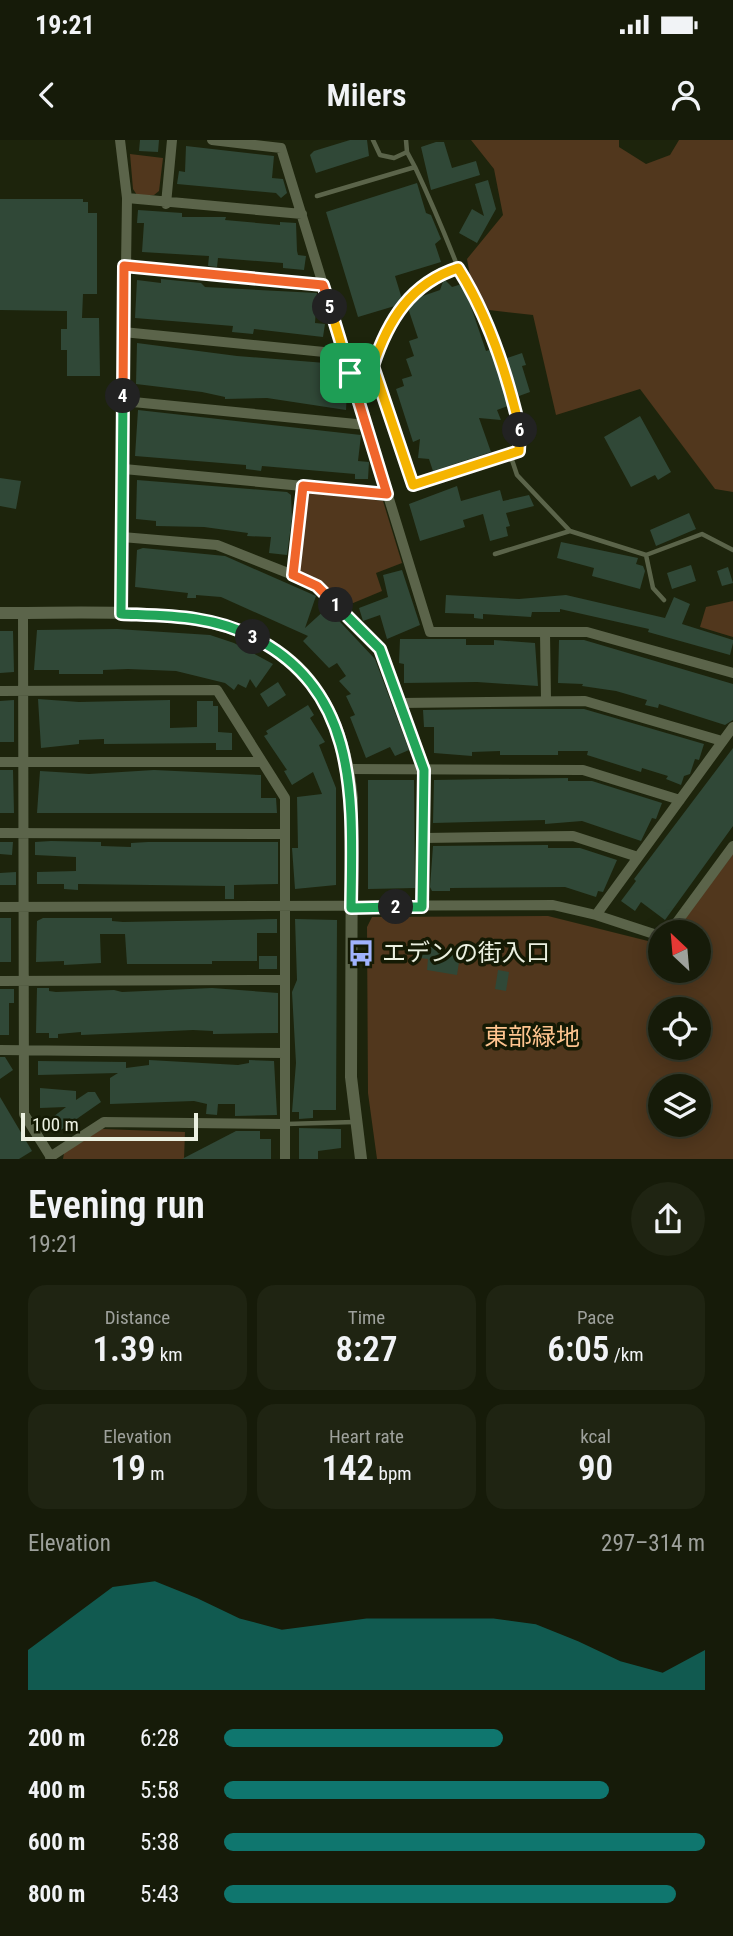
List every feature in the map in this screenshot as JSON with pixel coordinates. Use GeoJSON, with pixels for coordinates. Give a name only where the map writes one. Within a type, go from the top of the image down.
{"type":"FeatureCollection","features":[{"type":"Feature","properties":{"kind":"street"},"geometry":{"type":"LineString","coordinates":[[120,140],[127,198],[121,614]]}},
{"type":"Feature","properties":{"kind":"street"},"geometry":{"type":"LineString","coordinates":[[166,204],[172,140]]}},
{"type":"Feature","properties":{"kind":"street"},"geometry":{"type":"LineString","coordinates":[[212,140],[281,148],[430,632],[587,632],[733,673]]}},
{"type":"Feature","properties":{"kind":"street"},"geometry":{"type":"LineString","coordinates":[[127,198],[166,204],[302,214]]}},
{"type":"Feature","properties":{"kind":"street"},"geometry":{"type":"LineString","coordinates":[[124,266],[323,285]]}},
{"type":"Feature","properties":{"kind":"street"},"geometry":{"type":"LineString","coordinates":[[123,332],[344,354]]}},
{"type":"Feature","properties":{"kind":"street"},"geometry":{"type":"LineString","coordinates":[[123,401],[366,425]]}},
{"type":"Feature","properties":{"kind":"street"},"geometry":{"type":"LineString","coordinates":[[124,468],[387,494]]}},
{"type":"Feature","properties":{"kind":"street"},"geometry":{"type":"LineString","coordinates":[[293,575],[303,486]]}},
{"type":"Feature","properties":{"kind":"street"},"geometry":{"type":"LineString","coordinates":[[122,537],[217,545],[293,575],[317,586],[380,649],[424,770],[422,907]]}},
{"type":"Feature","properties":{"kind":"street"},"geometry":{"type":"LineString","coordinates":[[0,613],[197,618],[236,628],[268,644],[300,668],[327,707],[349,769],[351,1077],[361,1159]]}},
{"type":"Feature","properties":{"kind":"street"},"geometry":{"type":"LineString","coordinates":[[23,613],[23,1114],[51,1158],[104,1122],[284,1124]]}},
{"type":"Feature","properties":{"kind":"street"},"geometry":{"type":"LineString","coordinates":[[545,633],[546,700]]}},
{"type":"Feature","properties":{"kind":"street"},"geometry":{"type":"LineString","coordinates":[[0,691],[217,690],[285,798],[285,1159]]}},
{"type":"Feature","properties":{"kind":"street"},"geometry":{"type":"LineString","coordinates":[[400,703],[585,701],[722,741]]}},
{"type":"Feature","properties":{"kind":"street"},"geometry":{"type":"LineString","coordinates":[[596,915],[733,727]]}},
{"type":"Feature","properties":{"kind":"street"},"geometry":{"type":"LineString","coordinates":[[0,762],[262,762]]}},
{"type":"Feature","properties":{"kind":"street"},"geometry":{"type":"LineString","coordinates":[[349,769],[583,770],[680,800]]}},
{"type":"Feature","properties":{"kind":"street"},"geometry":{"type":"LineString","coordinates":[[0,833],[285,834]]}},
{"type":"Feature","properties":{"kind":"street"},"geometry":{"type":"LineString","coordinates":[[424,838],[573,836],[638,857]]}},
{"type":"Feature","properties":{"kind":"street"},"geometry":{"type":"LineString","coordinates":[[679,920],[733,846]]}},
{"type":"Feature","properties":{"kind":"street"},"geometry":{"type":"LineString","coordinates":[[0,907],[351,908],[553,905],[596,915],[648,932]]}},
{"type":"Feature","properties":{"kind":"street"},"geometry":{"type":"LineString","coordinates":[[0,981],[285,980]]}},
{"type":"Feature","properties":{"kind":"street"},"geometry":{"type":"LineString","coordinates":[[0,1050],[285,1053]]}},
{"type":"Feature","properties":{"kind":"lane"},"geometry":{"type":"LineString","coordinates":[[373,140],[380,155],[394,158],[407,152]]}},
{"type":"Feature","properties":{"kind":"lane"},"geometry":{"type":"LineString","coordinates":[[405,140],[407,152],[448,237],[458,268],[490,332],[510,384],[522,435],[519,451],[413,485],[373,366],[382,339],[413,292],[434,276],[458,268]]}},
{"type":"Feature","properties":{"kind":"lane"},"geometry":{"type":"LineString","coordinates":[[317,196],[415,166]]}},
{"type":"Feature","properties":{"kind":"lane"},"geometry":{"type":"LineString","coordinates":[[350,373],[373,366]]}},
{"type":"Feature","properties":{"kind":"lane"},"geometry":{"type":"LineString","coordinates":[[510,454],[517,475],[570,531],[646,555],[702,534],[733,550]]}},
{"type":"Feature","properties":{"kind":"lane"},"geometry":{"type":"LineString","coordinates":[[495,554],[570,531]]}},
{"type":"Feature","properties":{"kind":"lane"},"geometry":{"type":"LineString","coordinates":[[646,555],[653,588],[664,600]]}},
{"type":"Feature","properties":{"kind":"lane"},"geometry":{"type":"LineString","coordinates":[[284,1124],[355,1122]]}},
{"type":"Feature","properties":{"kind":"green space"},"geometry":{"type":"Polygon","coordinates":[[[471,140],[619,140],[619,147],[646,164],[670,155],[679,140],[733,140],[733,492],[715,489],[640,389],[556,415],[533,315],[489,310],[471,281],[467,259],[503,215],[494,169],[471,140]]]}},
{"type":"Feature","properties":{"kind":"green space"},"geometry":{"type":"Polygon","coordinates":[[[130,154],[163,158],[159,191],[154,195],[137,195],[133,189],[130,154]]]}},
{"type":"Feature","properties":{"kind":"green space"},"geometry":{"type":"Polygon","coordinates":[[[308,492],[383,501],[402,563],[376,573],[382,591],[346,606],[321,583],[300,573],[308,492]]]}},
{"type":"Feature","properties":{"kind":"green space"},"geometry":{"type":"Polygon","coordinates":[[[733,601],[733,637],[700,627],[706,607],[733,601]]]}},
{"type":"Feature","properties":{"kind":"green space","name":"東部緑地"},"geometry":{"type":"Polygon","coordinates":[[[733,854],[733,1159],[377,1159],[368,1093],[367,927],[372,917],[548,916],[648,941],[648,984],[710,984],[711,920],[684,920],[733,854]]]}},
{"type":"Feature","properties":{"kind":"green space"},"geometry":{"type":"Polygon","coordinates":[[[102,1129],[185,1132],[184,1159],[63,1159],[64,1153],[102,1129]]]}},
{"type":"Feature","properties":{"kind":"building"},"geometry":{"type":"Polygon","coordinates":[[[140,140],[159,140],[158,152],[139,151],[140,140]]]}},
{"type":"Feature","properties":{"kind":"building"},"geometry":{"type":"Polygon","coordinates":[[[350,140],[367,140],[369,156],[316,173],[310,155],[314,151],[350,140]]]}},
{"type":"Feature","properties":{"kind":"building"},"geometry":{"type":"Polygon","coordinates":[[[444,142],[452,168],[476,161],[480,175],[431,190],[421,147],[444,142]]]}},
{"type":"Feature","properties":{"kind":"building"},"geometry":{"type":"Polygon","coordinates":[[[186,146],[274,156],[272,178],[283,179],[287,193],[281,198],[276,193],[177,184],[179,171],[185,172],[186,146]]]}},
{"type":"Feature","properties":{"kind":"building"},"geometry":{"type":"Polygon","coordinates":[[[488,180],[496,209],[477,243],[459,233],[472,209],[484,216],[475,184],[488,180]]]}},
{"type":"Feature","properties":{"kind":"building"},"geometry":{"type":"Polygon","coordinates":[[[417,183],[426,213],[431,215],[441,239],[435,244],[441,262],[395,276],[402,299],[398,305],[358,317],[326,212],[417,183]]]}},
{"type":"Feature","properties":{"kind":"building"},"geometry":{"type":"Polygon","coordinates":[[[0,199],[83,199],[83,202],[88,202],[88,213],[97,213],[97,294],[83,294],[82,318],[99,318],[100,376],[67,376],[67,350],[61,350],[61,329],[67,329],[67,311],[0,310],[0,199]]]}},
{"type":"Feature","properties":{"kind":"building"},"geometry":{"type":"Polygon","coordinates":[[[138,210],[182,213],[182,217],[226,217],[225,220],[280,225],[280,222],[296,223],[298,255],[306,256],[304,270],[283,268],[283,263],[218,258],[217,267],[208,266],[209,256],[142,252],[144,223],[137,223],[138,210]]]}},
{"type":"Feature","properties":{"kind":"building"},"geometry":{"type":"Polygon","coordinates":[[[161,279],[201,283],[205,287],[317,293],[315,323],[325,324],[323,337],[254,329],[253,334],[232,332],[233,326],[135,318],[137,280],[161,283],[161,279]]]}},
{"type":"Feature","properties":{"kind":"building"},"geometry":{"type":"Polygon","coordinates":[[[444,279],[452,287],[462,284],[464,286],[486,351],[493,349],[511,405],[497,410],[501,420],[479,418],[491,452],[433,471],[429,459],[418,458],[420,439],[413,442],[396,389],[404,386],[402,379],[412,376],[406,359],[414,356],[409,341],[418,338],[408,308],[417,298],[440,290],[444,279]]]}},
{"type":"Feature","properties":{"kind":"building"},"geometry":{"type":"Polygon","coordinates":[[[137,343],[237,356],[338,364],[335,391],[347,392],[346,410],[267,398],[225,399],[202,392],[136,384],[137,343]]]}},
{"type":"Feature","properties":{"kind":"building"},"geometry":{"type":"Polygon","coordinates":[[[522,353],[526,365],[522,366],[530,392],[519,396],[507,358],[522,353]]]}},
{"type":"Feature","properties":{"kind":"building"},"geometry":{"type":"Polygon","coordinates":[[[138,410],[361,435],[358,461],[369,462],[368,479],[355,479],[355,474],[262,466],[261,471],[246,469],[246,465],[135,456],[138,410]]]}},
{"type":"Feature","properties":{"kind":"building"},"geometry":{"type":"Polygon","coordinates":[[[640,416],[671,472],[658,480],[655,475],[631,487],[604,437],[640,416]]]}},
{"type":"Feature","properties":{"kind":"building"},"geometry":{"type":"Polygon","coordinates":[[[0,478],[21,481],[16,509],[0,506],[0,478]]]}},
{"type":"Feature","properties":{"kind":"building"},"geometry":{"type":"Polygon","coordinates":[[[137,480],[287,492],[291,495],[292,518],[287,555],[269,553],[271,537],[247,536],[248,533],[204,527],[156,526],[156,521],[136,519],[137,480]]]}},
{"type":"Feature","properties":{"kind":"building"},"geometry":{"type":"Polygon","coordinates":[[[457,486],[461,501],[500,490],[503,501],[529,495],[534,506],[506,513],[510,526],[506,527],[508,536],[490,541],[483,514],[463,520],[465,527],[420,541],[409,504],[457,486]]]}},
{"type":"Feature","properties":{"kind":"building"},"geometry":{"type":"Polygon","coordinates":[[[689,513],[696,529],[656,546],[650,530],[689,513]]]}},
{"type":"Feature","properties":{"kind":"building"},"geometry":{"type":"Polygon","coordinates":[[[561,542],[638,558],[636,564],[643,566],[645,571],[640,589],[592,576],[594,568],[557,558],[561,542]]]}},
{"type":"Feature","properties":{"kind":"building"},"geometry":{"type":"Polygon","coordinates":[[[143,548],[225,556],[316,596],[305,628],[327,608],[375,659],[409,750],[395,756],[390,747],[366,758],[350,717],[355,715],[346,696],[351,694],[339,681],[346,676],[337,663],[329,668],[303,641],[308,636],[221,597],[196,595],[196,598],[187,598],[188,593],[135,587],[137,550],[143,548]]]}},
{"type":"Feature","properties":{"kind":"building"},"geometry":{"type":"Polygon","coordinates":[[[691,565],[696,581],[672,589],[667,573],[691,565]]]}},
{"type":"Feature","properties":{"kind":"building"},"geometry":{"type":"Polygon","coordinates":[[[728,567],[733,583],[722,586],[717,571],[728,567]]]}},
{"type":"Feature","properties":{"kind":"building"},"geometry":{"type":"Polygon","coordinates":[[[402,570],[420,625],[387,639],[380,615],[363,621],[359,608],[388,597],[383,575],[402,570]]]}},
{"type":"Feature","properties":{"kind":"building"},"geometry":{"type":"Polygon","coordinates":[[[446,595],[519,599],[566,595],[665,618],[674,597],[690,604],[682,624],[733,640],[733,643],[730,655],[648,632],[649,629],[560,609],[560,612],[532,612],[531,617],[483,614],[483,619],[474,618],[474,614],[445,613],[446,595]]]}},
{"type":"Feature","properties":{"kind":"building"},"geometry":{"type":"Polygon","coordinates":[[[117,629],[210,635],[234,643],[273,664],[256,688],[250,679],[246,688],[238,684],[234,690],[225,683],[176,671],[128,669],[103,670],[103,674],[59,674],[59,670],[34,670],[37,630],[117,629]]]}},
{"type":"Feature","properties":{"kind":"building"},"geometry":{"type":"Polygon","coordinates":[[[0,631],[13,631],[14,672],[0,673],[0,631]]]}},
{"type":"Feature","properties":{"kind":"building"},"geometry":{"type":"Polygon","coordinates":[[[400,639],[466,639],[466,645],[494,645],[494,640],[535,643],[538,686],[477,682],[404,683],[404,664],[399,663],[400,639]]]}},
{"type":"Feature","properties":{"kind":"building"},"geometry":{"type":"Polygon","coordinates":[[[559,640],[584,640],[733,684],[733,720],[725,725],[659,704],[658,708],[645,705],[647,700],[616,691],[582,686],[583,684],[558,683],[559,640]]]}},
{"type":"Feature","properties":{"kind":"building"},"geometry":{"type":"Polygon","coordinates":[[[278,682],[286,695],[268,707],[260,694],[278,682]]]}},
{"type":"Feature","properties":{"kind":"building"},"geometry":{"type":"Polygon","coordinates":[[[38,699],[79,702],[170,700],[170,728],[197,727],[197,701],[213,701],[213,706],[218,706],[218,732],[232,733],[232,750],[216,750],[216,743],[104,744],[104,739],[79,740],[79,744],[41,748],[38,699]]]}},
{"type":"Feature","properties":{"kind":"building"},"geometry":{"type":"Polygon","coordinates":[[[14,700],[14,742],[0,742],[0,701],[14,700]]]}},
{"type":"Feature","properties":{"kind":"building"},"geometry":{"type":"Polygon","coordinates":[[[308,705],[314,715],[310,718],[325,742],[319,745],[336,788],[336,885],[295,889],[292,848],[298,848],[297,797],[322,794],[313,772],[292,785],[284,771],[287,770],[264,736],[268,734],[266,731],[308,705]]]}},
{"type":"Feature","properties":{"kind":"building"},"geometry":{"type":"Polygon","coordinates":[[[584,709],[704,744],[699,760],[695,759],[690,774],[684,776],[681,785],[666,779],[668,776],[642,768],[641,772],[587,755],[588,751],[558,751],[558,755],[500,755],[500,751],[472,752],[472,756],[434,753],[434,727],[424,727],[423,710],[584,709]]]}},
{"type":"Feature","properties":{"kind":"building"},"geometry":{"type":"Polygon","coordinates":[[[733,748],[733,826],[665,920],[641,902],[635,911],[621,901],[636,881],[634,879],[733,748]]]}},
{"type":"Feature","properties":{"kind":"building"},"geometry":{"type":"Polygon","coordinates":[[[0,770],[13,770],[14,813],[0,813],[0,770]]]}},
{"type":"Feature","properties":{"kind":"building"},"geometry":{"type":"Polygon","coordinates":[[[154,770],[261,775],[261,798],[276,798],[277,813],[37,813],[40,771],[89,774],[154,770]]]}},
{"type":"Feature","properties":{"kind":"building"},"geometry":{"type":"Polygon","coordinates":[[[568,778],[568,781],[592,781],[662,803],[656,819],[652,818],[641,841],[582,821],[545,824],[545,820],[433,823],[434,780],[568,778]]]}},
{"type":"Feature","properties":{"kind":"building"},"geometry":{"type":"Polygon","coordinates":[[[368,780],[414,780],[415,888],[368,889],[368,780]]]}},
{"type":"Feature","properties":{"kind":"building"},"geometry":{"type":"Polygon","coordinates":[[[0,842],[13,842],[12,855],[0,854],[0,842]]]}},
{"type":"Feature","properties":{"kind":"building"},"geometry":{"type":"Polygon","coordinates":[[[35,842],[101,842],[101,846],[131,847],[131,843],[148,842],[278,842],[278,884],[234,885],[234,899],[225,899],[225,886],[78,884],[78,890],[64,889],[64,884],[37,884],[37,872],[76,871],[76,857],[35,855],[35,842]]]}},
{"type":"Feature","properties":{"kind":"building"},"geometry":{"type":"Polygon","coordinates":[[[548,845],[548,848],[580,848],[617,860],[603,892],[598,891],[596,897],[565,887],[450,888],[450,891],[432,891],[430,887],[433,846],[548,845]]]}},
{"type":"Feature","properties":{"kind":"building"},"geometry":{"type":"Polygon","coordinates":[[[16,872],[16,885],[0,885],[0,873],[16,872]]]}},
{"type":"Feature","properties":{"kind":"building"},"geometry":{"type":"Polygon","coordinates":[[[0,918],[11,918],[11,962],[0,962],[0,918]]]}},
{"type":"Feature","properties":{"kind":"building"},"geometry":{"type":"Polygon","coordinates":[[[43,918],[112,918],[112,921],[123,922],[277,919],[277,933],[257,933],[257,961],[212,961],[212,964],[127,964],[125,934],[100,934],[101,963],[64,965],[64,961],[36,962],[37,921],[43,918]]]}},
{"type":"Feature","properties":{"kind":"building"},"geometry":{"type":"Polygon","coordinates":[[[295,919],[337,920],[336,1110],[313,1110],[313,1118],[299,1119],[299,1112],[292,1112],[296,1063],[292,992],[297,980],[295,919]]]}},
{"type":"Feature","properties":{"kind":"building"},"geometry":{"type":"Polygon","coordinates":[[[422,945],[441,948],[440,953],[460,956],[457,975],[427,970],[428,959],[420,958],[422,945]]]}},
{"type":"Feature","properties":{"kind":"building"},"geometry":{"type":"Polygon","coordinates":[[[259,956],[277,956],[277,969],[259,969],[259,956]]]}},
{"type":"Feature","properties":{"kind":"building"},"geometry":{"type":"Polygon","coordinates":[[[498,970],[509,972],[506,991],[495,989],[498,970]]]}},
{"type":"Feature","properties":{"kind":"building"},"geometry":{"type":"Polygon","coordinates":[[[37,988],[49,988],[49,991],[56,992],[122,992],[212,988],[278,993],[278,1033],[213,1034],[213,1031],[193,1030],[81,1035],[81,1032],[58,1034],[58,1038],[49,1038],[49,1033],[36,1033],[37,988]]]}},
{"type":"Feature","properties":{"kind":"building"},"geometry":{"type":"Polygon","coordinates":[[[0,989],[14,989],[14,1003],[9,1003],[9,1035],[0,1035],[0,989]]]}},
{"type":"Feature","properties":{"kind":"building"},"geometry":{"type":"Polygon","coordinates":[[[0,1057],[5,1057],[13,1070],[0,1079],[0,1057]]]}},
{"type":"Feature","properties":{"kind":"building"},"geometry":{"type":"Polygon","coordinates":[[[149,1060],[238,1065],[249,1063],[249,1060],[274,1061],[277,1115],[235,1116],[235,1104],[218,1104],[217,1115],[206,1114],[207,1104],[194,1101],[110,1104],[110,1078],[118,1073],[38,1075],[38,1061],[126,1062],[126,1068],[149,1065],[149,1060]]]}},
{"type":"Feature","properties":{"kind":"building"},"geometry":{"type":"Polygon","coordinates":[[[40,1088],[76,1091],[76,1100],[88,1092],[95,1092],[101,1102],[58,1132],[49,1120],[66,1107],[40,1108],[40,1088]]]}},
{"type":"Feature","properties":{"kind":"building"},"geometry":{"type":"Polygon","coordinates":[[[0,1097],[32,1151],[19,1159],[0,1159],[0,1097]]]}},
{"type":"Feature","properties":{"kind":"building"},"geometry":{"type":"Polygon","coordinates":[[[299,1128],[341,1129],[341,1148],[318,1151],[318,1159],[299,1159],[299,1128]]]}},
{"type":"Feature","properties":{"kind":"building"},"geometry":{"type":"Polygon","coordinates":[[[236,1131],[260,1131],[260,1139],[271,1139],[271,1159],[182,1159],[236,1131]]]}},
{"type":"Feature","properties":{"kind":"place","name":"エデンの街入口"},"geometry":{"type":"Point","coordinates":[361,953]}},
{"type":"Feature","properties":{"kind":"route"},"geometry":{"type":"LineString","coordinates":[[350,373],[373,366],[382,339],[413,292],[434,276],[458,268],[490,332],[510,384],[522,435],[519,451],[413,485],[373,366],[350,373],[323,285],[124,266],[121,614],[197,618],[236,628],[268,644],[300,668],[327,707],[349,769],[352,798],[351,908],[422,907],[424,770],[380,649],[317,586],[293,575],[303,486],[387,494],[350,373]]}}]}
